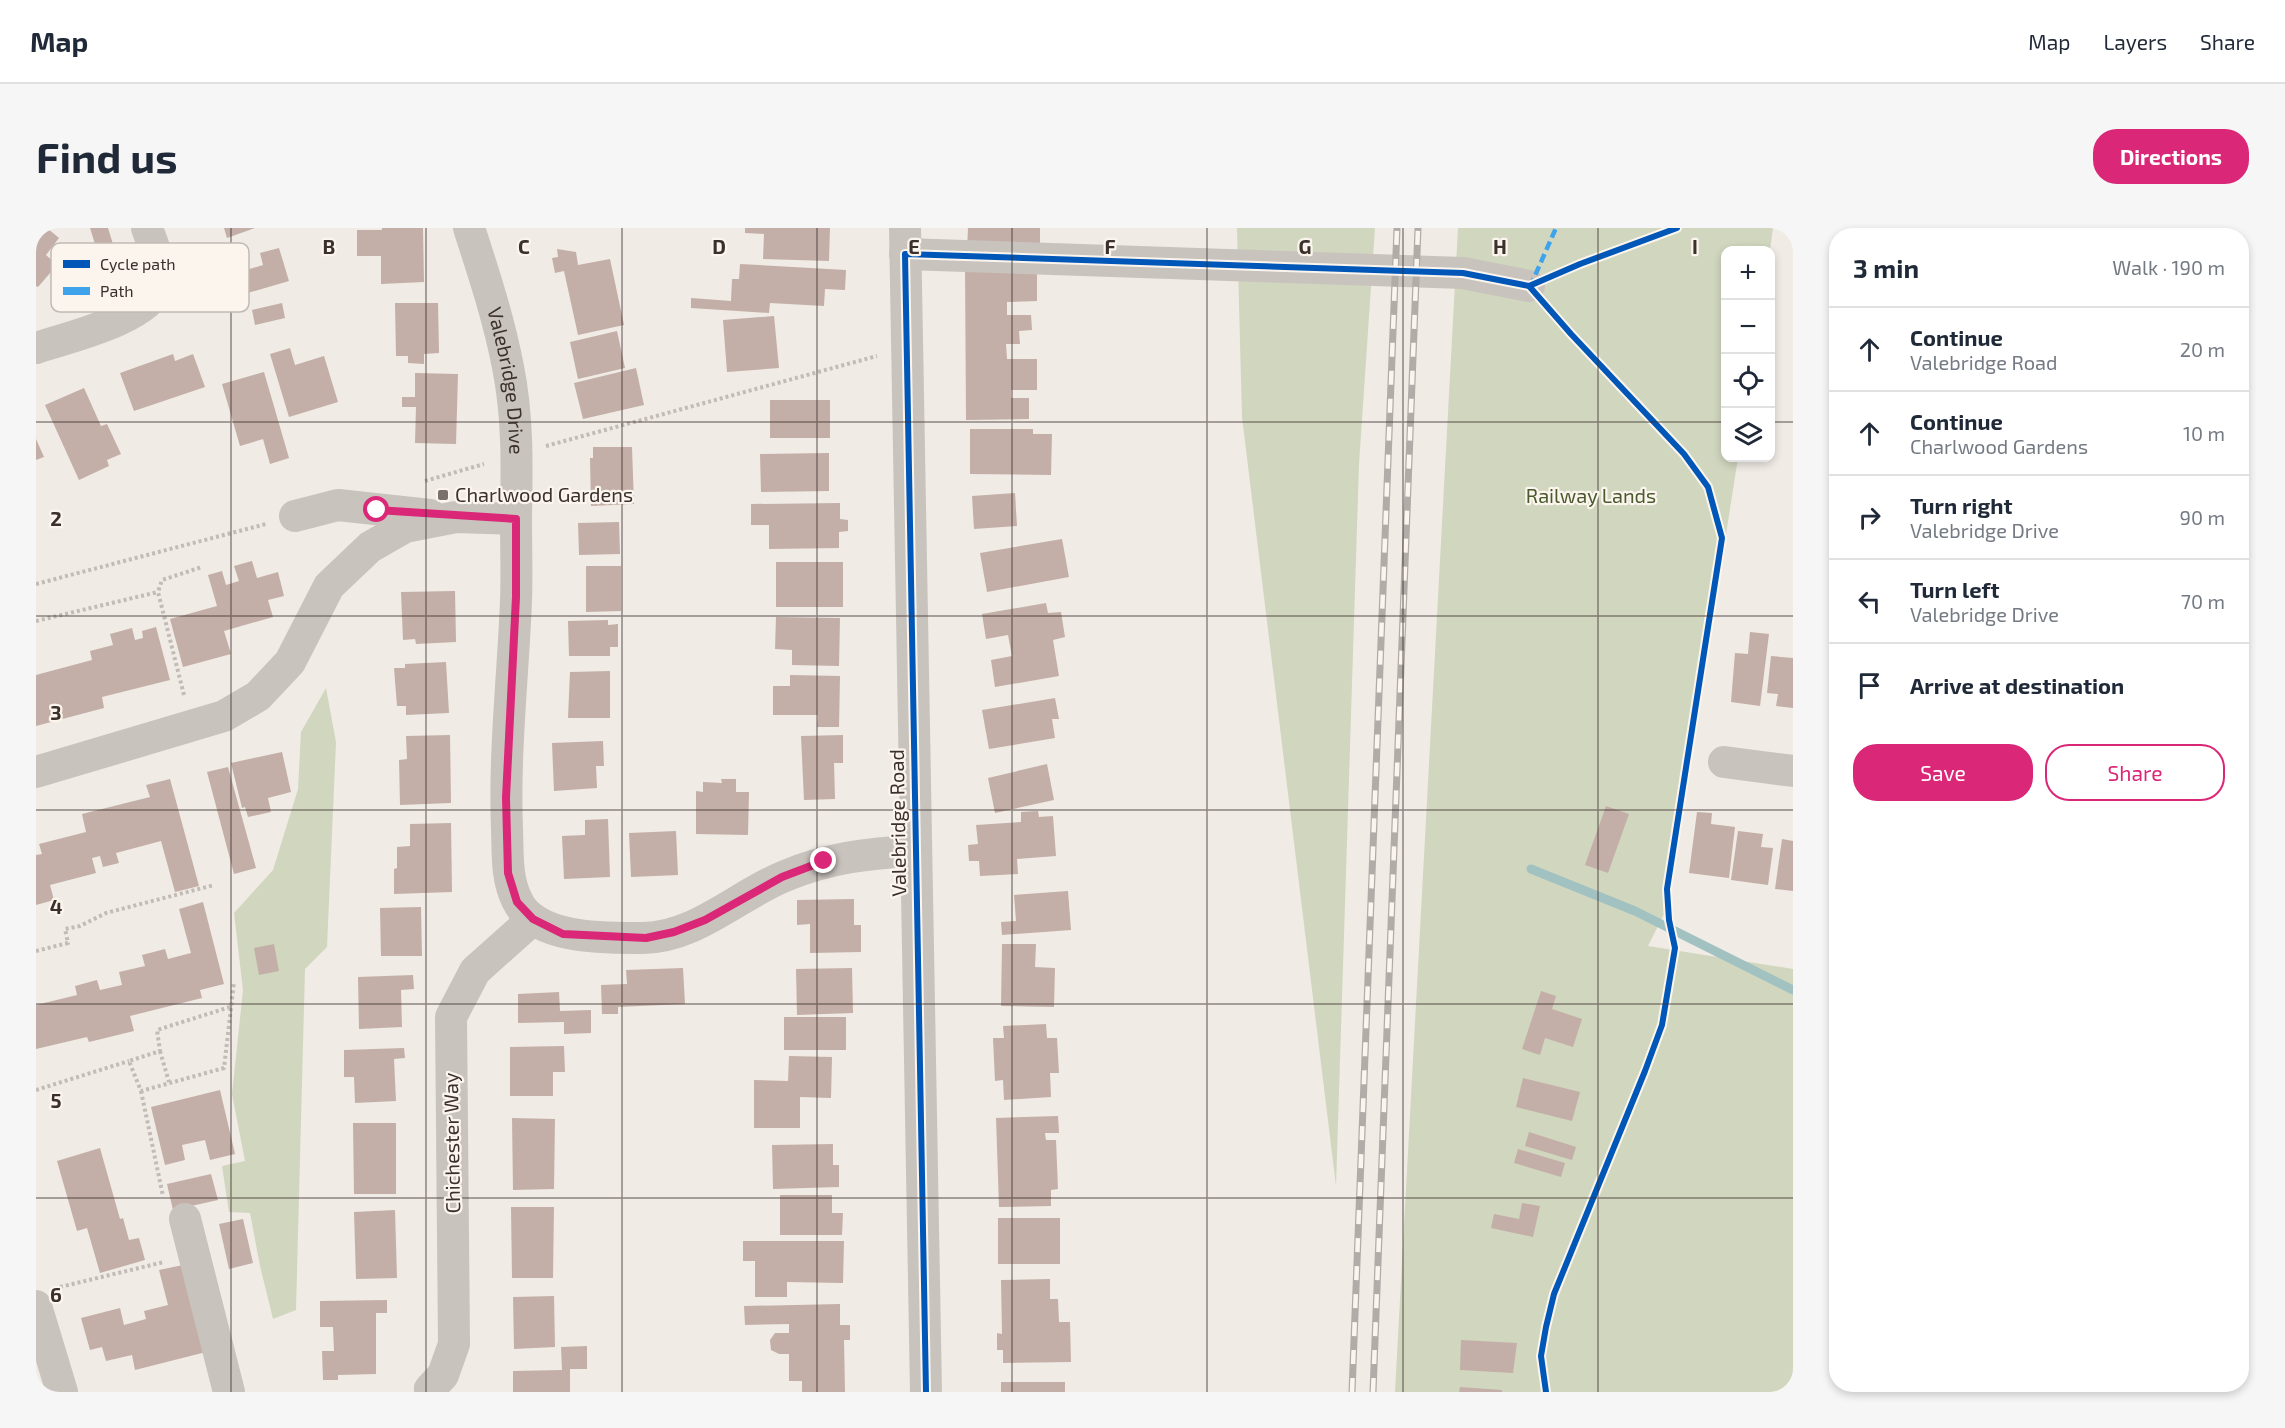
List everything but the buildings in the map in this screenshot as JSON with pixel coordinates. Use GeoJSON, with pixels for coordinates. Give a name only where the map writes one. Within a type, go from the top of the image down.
{"type":"FeatureCollection","features":[{"type":"Feature","properties":{"kind":"street"},"geometry":{"type":"LineString","coordinates":[[147,228],[152,243]]}},
{"type":"Feature","properties":{"kind":"street","name":"Valebridge Drive"},"geometry":{"type":"LineString","coordinates":[[469,228],[489,287],[509,369],[517,454],[516,597],[506,798],[508,873],[517,902],[533,919],[563,934],[646,938],[674,932],[705,920],[782,877],[824,861],[868,853],[915,851]]}},
{"type":"Feature","properties":{"kind":"street"},"geometry":{"type":"LineString","coordinates":[[905,241],[1463,273],[1530,286]]}},
{"type":"Feature","properties":{"kind":"street","name":"Valebridge Road"},"geometry":{"type":"LineString","coordinates":[[905,241],[926,1392]]}},
{"type":"Feature","properties":{"kind":"street"},"geometry":{"type":"LineString","coordinates":[[36,348],[126,319],[135,312]]}},
{"type":"Feature","properties":{"kind":"street"},"geometry":{"type":"LineString","coordinates":[[295,516],[338,505],[456,517],[516,519]]}},
{"type":"Feature","properties":{"kind":"street"},"geometry":{"type":"LineString","coordinates":[[36,772],[224,716],[258,696],[290,662],[329,586],[370,547],[405,527],[456,517]]}},
{"type":"Feature","properties":{"kind":"street"},"geometry":{"type":"LineString","coordinates":[[1724,762],[1793,771]]}},
{"type":"Feature","properties":{"kind":"street","name":"Chichester Way"},"geometry":{"type":"LineString","coordinates":[[428,1391],[443,1375],[454,1344],[451,1017],[475,971],[533,919]]}},
{"type":"Feature","properties":{"kind":"street"},"geometry":{"type":"LineString","coordinates":[[185,1219],[229,1392]]}},
{"type":"Feature","properties":{"kind":"street"},"geometry":{"type":"LineString","coordinates":[[47,1296],[62,1392]]}},
{"type":"Feature","properties":{"kind":"path"},"geometry":{"type":"LineString","coordinates":[[1530,286],[1580,264],[1677,228]]}},
{"type":"Feature","properties":{"kind":"path"},"geometry":{"type":"LineString","coordinates":[[517,454],[907,348]]}},
{"type":"Feature","properties":{"kind":"path"},"geometry":{"type":"LineString","coordinates":[[36,584],[295,516]]}},
{"type":"Feature","properties":{"kind":"path"},"geometry":{"type":"LineString","coordinates":[[192,725],[158,592],[162,580],[202,567]]}},
{"type":"Feature","properties":{"kind":"path"},"geometry":{"type":"LineString","coordinates":[[36,621],[158,592]]}},
{"type":"Feature","properties":{"kind":"path"},"geometry":{"type":"LineString","coordinates":[[36,951],[68,943],[65,929],[80,926],[106,913],[214,885]]}},
{"type":"Feature","properties":{"kind":"path"},"geometry":{"type":"LineString","coordinates":[[141,1091],[224,1068],[234,981]]}},
{"type":"Feature","properties":{"kind":"path"},"geometry":{"type":"LineString","coordinates":[[169,1082],[157,1030],[230,1007]]}},
{"type":"Feature","properties":{"kind":"path"},"geometry":{"type":"LineString","coordinates":[[36,1090],[160,1051]]}},
{"type":"Feature","properties":{"kind":"path"},"geometry":{"type":"LineString","coordinates":[[129,1061],[141,1091],[168,1219],[185,1219]]}},
{"type":"Feature","properties":{"kind":"path"},"geometry":{"type":"LineString","coordinates":[[47,1296],[194,1255]]}},
{"type":"Feature","properties":{"kind":"green space"},"geometry":{"type":"Polygon","coordinates":[[[1237,228],[1375,228],[1359,464],[1336,1186],[1242,417],[1237,228]]]}},
{"type":"Feature","properties":{"kind":"green space","name":"Railway Lands"},"geometry":{"type":"Polygon","coordinates":[[[1458,228],[1773,228],[1771,246],[1721,246],[1721,462],[1737,462],[1667,908],[1648,946],[1793,969],[1793,1392],[1395,1392],[1458,228]]]}},
{"type":"Feature","properties":{"kind":"green space"},"geometry":{"type":"Polygon","coordinates":[[[326,688],[336,742],[327,947],[305,969],[296,1310],[273,1319],[250,1213],[229,1212],[222,1166],[245,1161],[232,1094],[243,990],[234,913],[273,870],[298,789],[301,732],[326,688]]]}},
{"type":"Feature","properties":{"kind":"waterway"},"geometry":{"type":"LineString","coordinates":[[1531,869],[1635,911],[1793,990]]}},
{"type":"Feature","properties":{"kind":"railway"},"geometry":{"type":"LineString","coordinates":[[1352,1392],[1397,228]]}},
{"type":"Feature","properties":{"kind":"railway"},"geometry":{"type":"LineString","coordinates":[[1373,1392],[1418,228]]}},
{"type":"Feature","properties":{"kind":"marked path"},"geometry":{"type":"LineString","coordinates":[[1530,287],[1556,228]]}},
{"type":"Feature","properties":{"kind":"cycle path"},"geometry":{"type":"LineString","coordinates":[[1529,286],[1580,264],[1677,228]]}},
{"type":"Feature","properties":{"kind":"cycle path"},"geometry":{"type":"LineString","coordinates":[[926,1392],[905,254],[1463,273],[1529,286],[1684,454],[1708,487],[1722,538],[1667,889],[1669,920],[1675,948],[1662,1025],[1554,1294],[1541,1356],[1546,1392]]}},
{"type":"Feature","properties":{"kind":"place","name":"Charlwood Gardens"},"geometry":{"type":"Point","coordinates":[443,495]}},
{"type":"Feature","properties":{"kind":"route"},"geometry":{"type":"LineString","coordinates":[[377,510],[456,517],[516,519],[516,597],[506,798],[508,873],[517,902],[533,919],[563,934],[646,938],[674,932],[705,920],[782,877],[824,861]]}}]}
